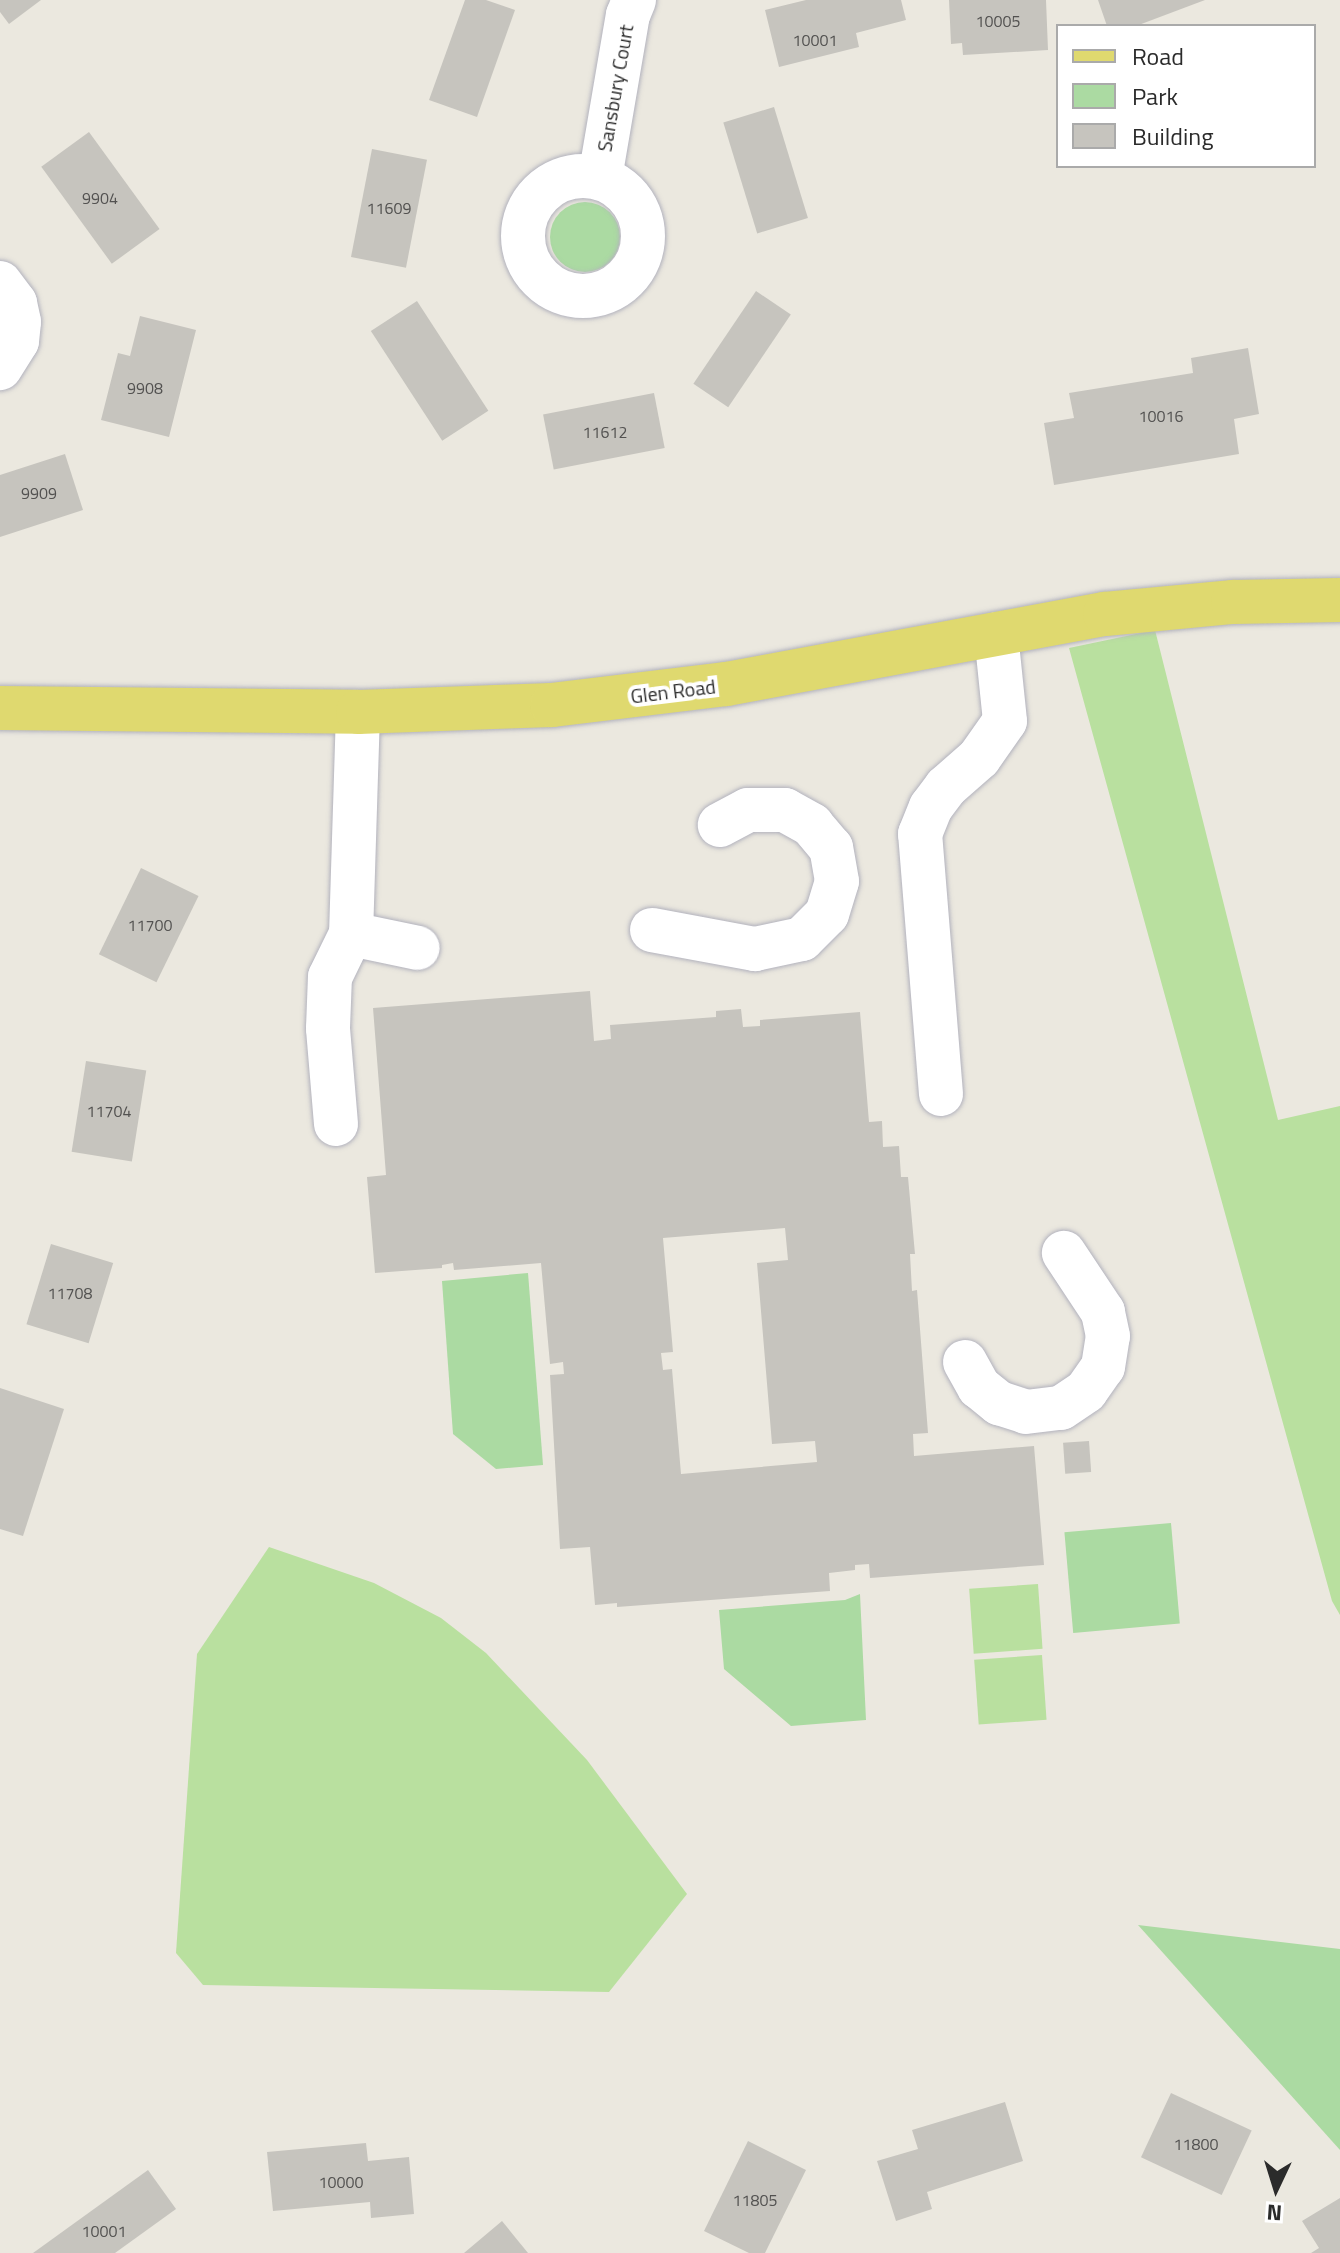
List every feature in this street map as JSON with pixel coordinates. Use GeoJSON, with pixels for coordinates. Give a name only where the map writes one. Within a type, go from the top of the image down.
{"type":"FeatureCollection","features":[{"type":"Feature","properties":{"kind":"main road","name":"Glen Road"},"geometry":{"type":"LineString","coordinates":[[0,708],[358,712],[568,704],[726,684],[1121,613],[1233,602],[1340,600]]}},
{"type":"Feature","properties":{"kind":"street","name":"Sansbury Court"},"geometry":{"type":"LineString","coordinates":[[600,178],[634,0]]}},
{"type":"Feature","properties":{"kind":"street"},"geometry":{"type":"LineString","coordinates":[[0,283],[15,303],[19,322],[17,341],[0,368]]}},
{"type":"Feature","properties":{"kind":"street"},"geometry":{"type":"LineString","coordinates":[[941,1094],[920,834],[931,807],[946,787],[979,758],[1005,721],[996,634]]}},
{"type":"Feature","properties":{"kind":"street"},"geometry":{"type":"LineString","coordinates":[[336,1124],[328,1028],[330,977],[351,934],[358,712]]}},
{"type":"Feature","properties":{"kind":"street"},"geometry":{"type":"LineString","coordinates":[[652,930],[755,949],[802,939],[827,914],[837,881],[831,848],[812,825],[785,810],[748,810],[720,825]]}},
{"type":"Feature","properties":{"kind":"street"},"geometry":{"type":"LineString","coordinates":[[351,934],[418,948]]}},
{"type":"Feature","properties":{"kind":"street"},"geometry":{"type":"LineString","coordinates":[[965,1362],[979,1387],[999,1403],[1026,1412],[1061,1408],[1086,1391],[1103,1367],[1108,1336],[1103,1312],[1064,1253]]}},
{"type":"Feature","properties":{"kind":"green space"},"geometry":{"type":"Polygon","coordinates":[[[578,202],[592,202],[614,217],[620,237],[618,250],[610,262],[592,272],[578,272],[556,257],[550,244],[550,230],[565,208],[578,202]]]}},
{"type":"Feature","properties":{"kind":"green space"},"geometry":{"type":"Polygon","coordinates":[[[1155,630],[1278,1120],[1340,1106],[1340,1615],[1332,1601],[1069,648],[1155,630]]]}},
{"type":"Feature","properties":{"kind":"green space"},"geometry":{"type":"Polygon","coordinates":[[[528,1273],[543,1465],[496,1469],[453,1434],[442,1281],[528,1273]]]}},
{"type":"Feature","properties":{"kind":"green space"},"geometry":{"type":"Polygon","coordinates":[[[1171,1523],[1180,1624],[1073,1633],[1064,1532],[1171,1523]]]}},
{"type":"Feature","properties":{"kind":"green space"},"geometry":{"type":"Polygon","coordinates":[[[269,1547],[374,1583],[441,1618],[486,1653],[587,1760],[687,1894],[609,1992],[203,1985],[176,1953],[197,1654],[269,1547]]]}},
{"type":"Feature","properties":{"kind":"green space"},"geometry":{"type":"Polygon","coordinates":[[[1038,1584],[1043,1649],[974,1654],[969,1589],[1038,1584]]]}},
{"type":"Feature","properties":{"kind":"green space"},"geometry":{"type":"Polygon","coordinates":[[[860,1594],[866,1720],[791,1726],[724,1669],[719,1610],[845,1600],[860,1594]]]}},
{"type":"Feature","properties":{"kind":"green space"},"geometry":{"type":"Polygon","coordinates":[[[1042,1655],[1047,1720],[979,1725],[974,1660],[1042,1655]]]}},
{"type":"Feature","properties":{"kind":"green space"},"geometry":{"type":"Polygon","coordinates":[[[1138,1925],[1340,1949],[1340,2150],[1138,1925]]]}},
{"type":"Feature","properties":{"kind":"building"},"geometry":{"type":"Polygon","coordinates":[[[0,0],[41,0],[9,24],[0,12],[0,0]]]}},
{"type":"Feature","properties":{"kind":"building"},"geometry":{"type":"Polygon","coordinates":[[[465,0],[486,0],[515,10],[477,117],[429,100],[465,0]]]}},
{"type":"Feature","properties":{"kind":"building"},"geometry":{"type":"Polygon","coordinates":[[[806,0],[901,0],[906,20],[856,33],[859,47],[779,67],[765,10],[806,0]]]}},
{"type":"Feature","properties":{"kind":"building"},"geometry":{"type":"Polygon","coordinates":[[[949,0],[1046,0],[1048,50],[963,55],[962,43],[951,44],[949,0]]]}},
{"type":"Feature","properties":{"kind":"building"},"geometry":{"type":"Polygon","coordinates":[[[1098,0],[1205,0],[1141,24],[1106,24],[1098,0]]]}},
{"type":"Feature","properties":{"kind":"building"},"geometry":{"type":"Polygon","coordinates":[[[774,107],[808,218],[757,233],[723,122],[774,107]]]}},
{"type":"Feature","properties":{"kind":"building"},"geometry":{"type":"Polygon","coordinates":[[[89,132],[160,229],[112,264],[41,167],[89,132]]]}},
{"type":"Feature","properties":{"kind":"building"},"geometry":{"type":"Polygon","coordinates":[[[372,149],[427,160],[406,268],[351,257],[372,149]]]}},
{"type":"Feature","properties":{"kind":"building"},"geometry":{"type":"Polygon","coordinates":[[[756,291],[791,314],[728,407],[693,384],[756,291]]]}},
{"type":"Feature","properties":{"kind":"building"},"geometry":{"type":"Polygon","coordinates":[[[417,301],[488,411],[442,441],[371,331],[417,301]]]}},
{"type":"Feature","properties":{"kind":"building"},"geometry":{"type":"Polygon","coordinates":[[[140,316],[196,330],[169,437],[101,420],[118,353],[130,356],[140,316]]]}},
{"type":"Feature","properties":{"kind":"building"},"geometry":{"type":"Polygon","coordinates":[[[1248,348],[1259,414],[1234,419],[1239,454],[1054,485],[1044,423],[1074,418],[1069,393],[1193,373],[1191,358],[1248,348]]]}},
{"type":"Feature","properties":{"kind":"building"},"geometry":{"type":"Polygon","coordinates":[[[654,393],[665,448],[554,470],[543,415],[654,393]]]}},
{"type":"Feature","properties":{"kind":"building"},"geometry":{"type":"Polygon","coordinates":[[[65,454],[83,510],[0,537],[0,475],[65,454]]]}},
{"type":"Feature","properties":{"kind":"building"},"geometry":{"type":"Polygon","coordinates":[[[141,868],[199,896],[156,982],[99,954],[141,868]]]}},
{"type":"Feature","properties":{"kind":"building"},"geometry":{"type":"Polygon","coordinates":[[[590,991],[594,1041],[611,1039],[610,1025],[716,1017],[716,1011],[741,1009],[743,1027],[760,1026],[760,1020],[860,1012],[869,1122],[882,1121],[883,1147],[899,1146],[901,1177],[908,1177],[915,1254],[910,1254],[912,1291],[917,1290],[928,1433],[913,1434],[914,1456],[1034,1446],[1044,1565],[870,1578],[869,1564],[855,1565],[855,1570],[829,1573],[830,1591],[617,1607],[617,1603],[595,1605],[590,1547],[560,1549],[550,1375],[564,1374],[563,1362],[550,1364],[541,1263],[454,1270],[453,1263],[442,1265],[442,1268],[375,1273],[367,1177],[386,1175],[373,1008],[590,991]],[[785,1228],[663,1238],[673,1352],[661,1353],[663,1370],[672,1369],[681,1474],[817,1462],[815,1441],[772,1444],[757,1263],[788,1260],[785,1228]]]}},
{"type":"Feature","properties":{"kind":"building"},"geometry":{"type":"Polygon","coordinates":[[[86,1061],[146,1071],[132,1161],[72,1152],[86,1061]]]}},
{"type":"Feature","properties":{"kind":"building"},"geometry":{"type":"Polygon","coordinates":[[[51,1244],[113,1263],[89,1343],[26,1324],[51,1244]]]}},
{"type":"Feature","properties":{"kind":"building"},"geometry":{"type":"Polygon","coordinates":[[[0,1388],[64,1409],[23,1536],[0,1529],[0,1388]]]}},
{"type":"Feature","properties":{"kind":"building"},"geometry":{"type":"Polygon","coordinates":[[[1089,1441],[1091,1472],[1065,1474],[1063,1443],[1089,1441]]]}},
{"type":"Feature","properties":{"kind":"building"},"geometry":{"type":"Polygon","coordinates":[[[1171,2093],[1252,2131],[1222,2195],[1141,2157],[1171,2093]]]}},
{"type":"Feature","properties":{"kind":"building"},"geometry":{"type":"Polygon","coordinates":[[[1005,2102],[1023,2161],[927,2192],[932,2209],[896,2221],[877,2161],[918,2149],[912,2130],[1005,2102]]]}},
{"type":"Feature","properties":{"kind":"building"},"geometry":{"type":"Polygon","coordinates":[[[748,2141],[806,2170],[765,2253],[749,2253],[704,2231],[748,2141]]]}},
{"type":"Feature","properties":{"kind":"building"},"geometry":{"type":"Polygon","coordinates":[[[366,2143],[368,2161],[409,2157],[414,2214],[371,2218],[370,2202],[273,2211],[267,2152],[366,2143]]]}},
{"type":"Feature","properties":{"kind":"building"},"geometry":{"type":"Polygon","coordinates":[[[148,2170],[176,2209],[115,2253],[33,2253],[148,2170]]]}},
{"type":"Feature","properties":{"kind":"building"},"geometry":{"type":"Polygon","coordinates":[[[1340,2198],[1340,2253],[1311,2253],[1319,2248],[1302,2221],[1340,2198]]]}},
{"type":"Feature","properties":{"kind":"building"},"geometry":{"type":"Polygon","coordinates":[[[502,2221],[528,2253],[464,2253],[502,2221]]]}}]}
